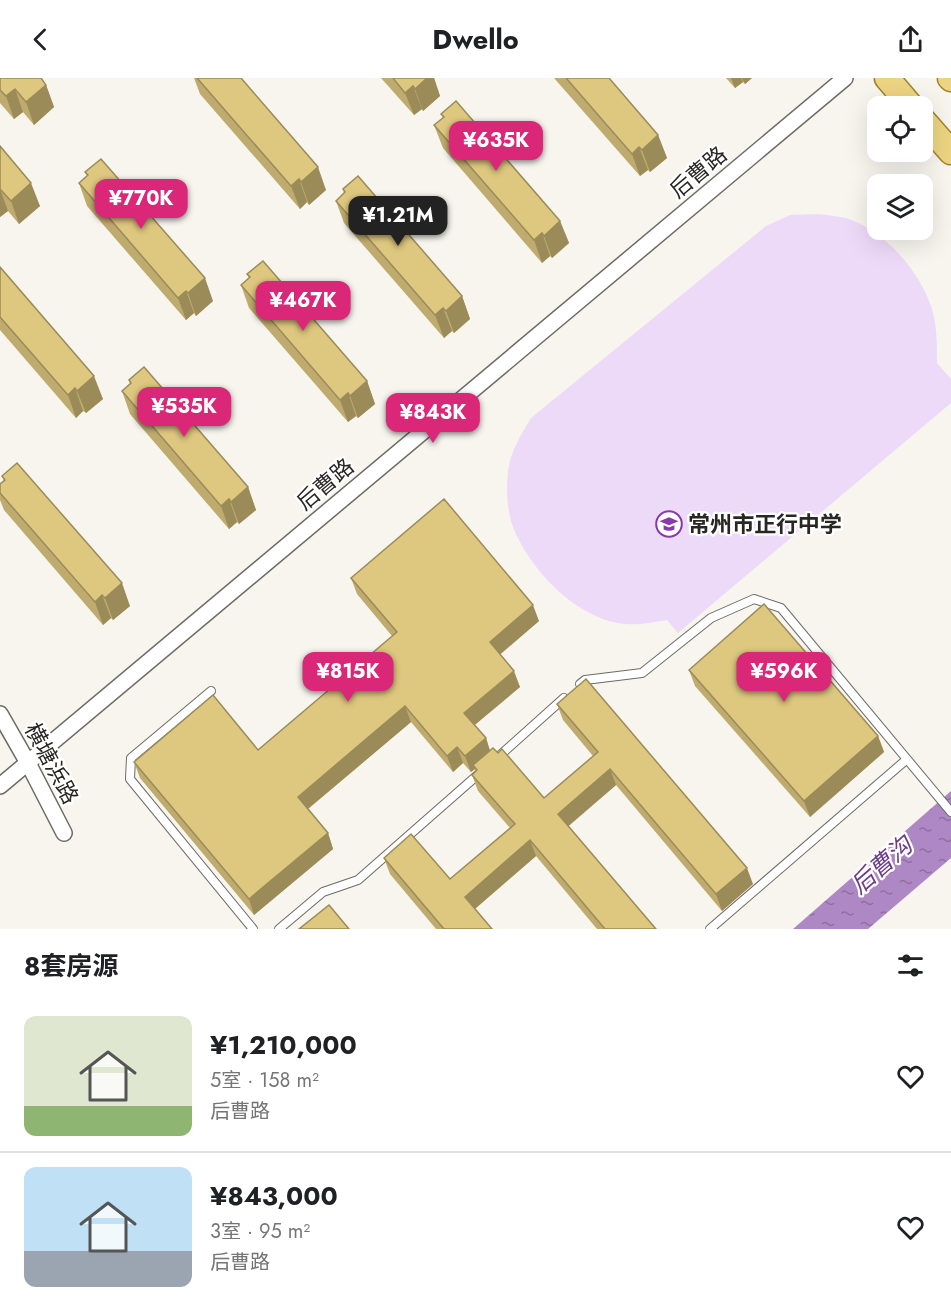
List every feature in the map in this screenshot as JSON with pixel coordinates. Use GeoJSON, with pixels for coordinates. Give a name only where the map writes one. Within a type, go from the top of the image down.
{"type":"FeatureCollection","features":[{"type":"Feature","properties":{"kind":"main road"},"geometry":{"type":"LineString","coordinates":[[886,78],[902,96]]}},
{"type":"Feature","properties":{"kind":"main road"},"geometry":{"type":"LineString","coordinates":[[933,132],[951,152]]}},
{"type":"Feature","properties":{"kind":"street","name":"后曹路"},"geometry":{"type":"LineString","coordinates":[[0,786],[845,78]]}},
{"type":"Feature","properties":{"kind":"street","name":"横塘浜路"},"geometry":{"type":"LineString","coordinates":[[0,714],[64,833]]}},
{"type":"Feature","properties":{"kind":"lane"},"geometry":{"type":"LineString","coordinates":[[576,688],[585,680],[642,674],[711,618],[754,599],[781,608],[951,813]]}},
{"type":"Feature","properties":{"kind":"lane"},"geometry":{"type":"LineString","coordinates":[[211,691],[131,758],[130,779],[253,929]]}},
{"type":"Feature","properties":{"kind":"lane"},"geometry":{"type":"LineString","coordinates":[[279,929],[323,892],[358,880],[568,696]]}},
{"type":"Feature","properties":{"kind":"lane"},"geometry":{"type":"LineString","coordinates":[[710,929],[906,760]]}},
{"type":"Feature","properties":{"kind":"shaded area"},"geometry":{"type":"Polygon","coordinates":[[[818,214],[846,218],[867,228],[867,240],[884,240],[899,254],[919,280],[932,309],[936,329],[937,363],[951,379],[951,403],[678,633],[667,620],[623,624],[600,618],[584,610],[554,587],[520,543],[511,520],[507,493],[509,465],[516,444],[531,418],[766,226],[790,215],[818,214]]]}},
{"type":"Feature","properties":{"kind":"water","name":"后曹沟"},"geometry":{"type":"Polygon","coordinates":[[[951,791],[951,858],[868,929],[793,929],[951,791]]]}},
{"type":"Feature","properties":{"kind":"building"},"geometry":{"type":"Polygon","coordinates":[[[0,78],[41,78],[46,85],[26,102],[15,89],[6,96],[0,90],[0,78]]]}},
{"type":"Feature","properties":{"kind":"building"},"geometry":{"type":"Polygon","coordinates":[[[197,78],[241,78],[318,167],[301,182],[299,179],[291,186],[197,78]]]}},
{"type":"Feature","properties":{"kind":"building"},"geometry":{"type":"Polygon","coordinates":[[[393,78],[427,78],[415,89],[413,86],[405,93],[393,78]]]}},
{"type":"Feature","properties":{"kind":"building"},"geometry":{"type":"Polygon","coordinates":[[[566,78],[609,78],[658,135],[642,150],[639,147],[632,154],[566,78]]]}},
{"type":"Feature","properties":{"kind":"building"},"geometry":{"type":"Polygon","coordinates":[[[456,101],[560,221],[544,236],[542,233],[534,240],[434,125],[444,117],[441,114],[456,101]]]}},
{"type":"Feature","properties":{"kind":"building"},"geometry":{"type":"Polygon","coordinates":[[[0,146],[31,183],[11,201],[0,189],[0,146]]]}},
{"type":"Feature","properties":{"kind":"building"},"geometry":{"type":"Polygon","coordinates":[[[101,159],[205,278],[188,293],[186,291],[178,298],[79,183],[88,175],[85,172],[101,159]]]}},
{"type":"Feature","properties":{"kind":"building"},"geometry":{"type":"Polygon","coordinates":[[[358,176],[462,296],[446,311],[443,308],[435,315],[336,201],[345,192],[343,189],[358,176]]]}},
{"type":"Feature","properties":{"kind":"building"},"geometry":{"type":"Polygon","coordinates":[[[263,261],[367,381],[350,396],[348,393],[340,400],[241,285],[250,277],[247,274],[263,261]]]}},
{"type":"Feature","properties":{"kind":"building"},"geometry":{"type":"Polygon","coordinates":[[[0,267],[94,376],[77,391],[75,388],[68,395],[0,317],[0,267]]]}},
{"type":"Feature","properties":{"kind":"building"},"geometry":{"type":"Polygon","coordinates":[[[144,367],[248,487],[231,502],[229,499],[221,506],[122,391],[131,383],[129,380],[144,367]]]}},
{"type":"Feature","properties":{"kind":"building"},"geometry":{"type":"Polygon","coordinates":[[[17,463],[122,583],[105,598],[102,595],[95,602],[0,493],[0,484],[5,480],[2,476],[17,463]]]}},
{"type":"Feature","properties":{"kind":"building"},"geometry":{"type":"Polygon","coordinates":[[[444,499],[533,605],[490,642],[514,671],[464,713],[486,738],[465,756],[457,747],[447,756],[405,706],[298,797],[328,833],[249,899],[134,762],[213,695],[258,750],[397,632],[351,578],[444,499]]]}},
{"type":"Feature","properties":{"kind":"building"},"geometry":{"type":"Polygon","coordinates":[[[764,604],[878,736],[804,801],[689,670],[764,604]]]}},
{"type":"Feature","properties":{"kind":"building"},"geometry":{"type":"Polygon","coordinates":[[[586,679],[747,868],[716,894],[610,769],[558,814],[656,929],[605,929],[530,840],[465,897],[492,929],[444,929],[384,858],[411,834],[450,879],[515,824],[472,775],[477,770],[473,765],[493,748],[498,753],[502,749],[544,798],[598,752],[557,704],[586,679]]]}},
{"type":"Feature","properties":{"kind":"building"},"geometry":{"type":"Polygon","coordinates":[[[329,905],[349,929],[299,929],[329,905]]]}},
{"type":"Feature","properties":{"kind":"place","name":"常州市正行中学"},"geometry":{"type":"Point","coordinates":[669,524]}}]}
